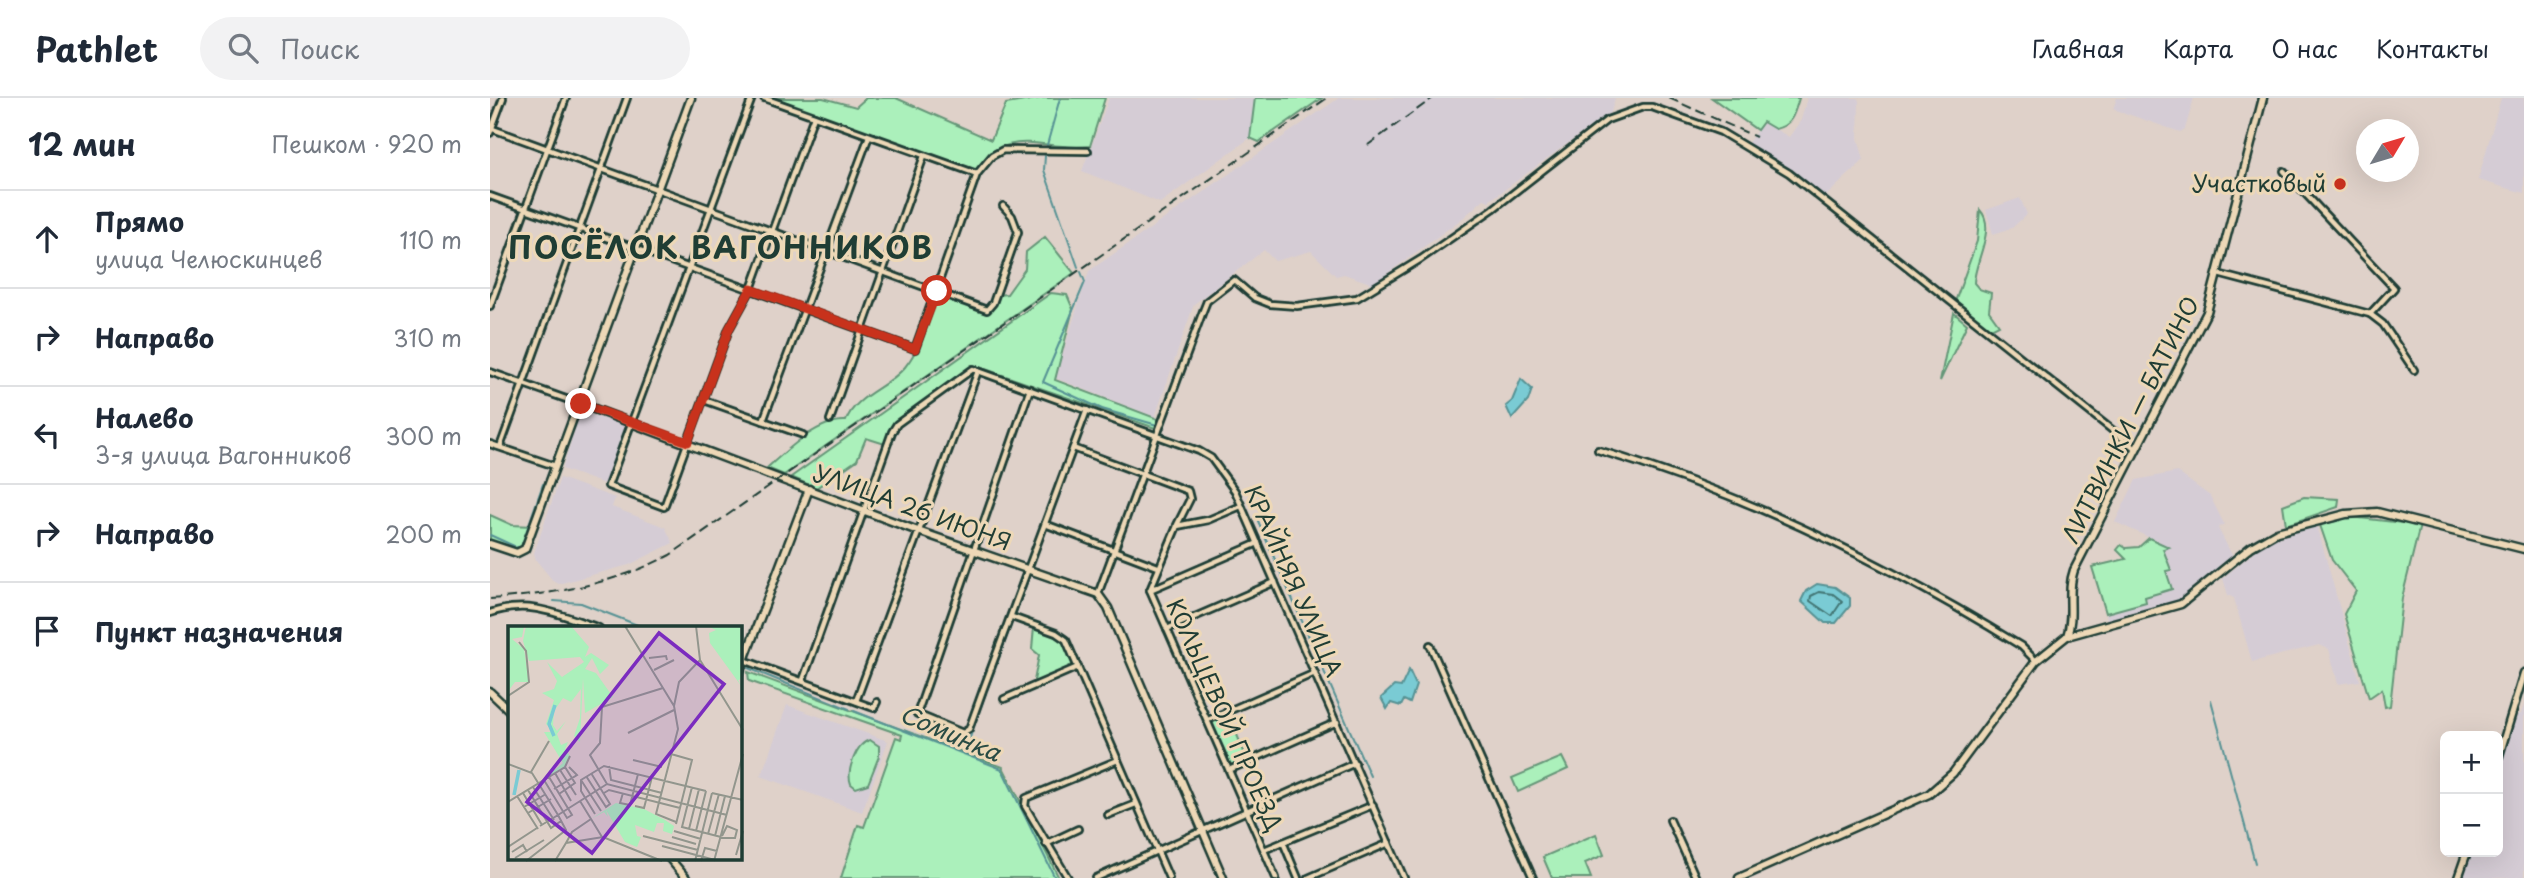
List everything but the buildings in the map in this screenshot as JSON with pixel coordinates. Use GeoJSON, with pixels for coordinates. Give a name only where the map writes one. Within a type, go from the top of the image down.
{"type":"FeatureCollection","features":[{"type":"Feature","properties":{"kind":"street"},"geometry":{"type":"LineString","coordinates":[[503,98],[491,130],[771,229],[987,310],[993,303],[1018,232],[1012,216],[1003,206]]}},
{"type":"Feature","properties":{"kind":"street"},"geometry":{"type":"LineString","coordinates":[[490,306],[566,98]]}},
{"type":"Feature","properties":{"kind":"street"},"geometry":{"type":"LineString","coordinates":[[500,447],[627,98]]}},
{"type":"Feature","properties":{"kind":"street"},"geometry":{"type":"LineString","coordinates":[[490,544],[520,553],[525,548],[581,404],[691,98]]}},
{"type":"Feature","properties":{"kind":"street"},"geometry":{"type":"LineString","coordinates":[[752,98],[608,486],[664,507],[729,329],[751,289],[814,116]]}},
{"type":"Feature","properties":{"kind":"street"},"geometry":{"type":"LineString","coordinates":[[764,98],[977,174]]}},
{"type":"Feature","properties":{"kind":"street","name":"ЛИТВИНКИ — БАТИНО"},"geometry":{"type":"LineString","coordinates":[[2067,636],[2070,622],[2069,589],[2073,572],[2202,325],[2218,274],[2263,98]]}},
{"type":"Feature","properties":{"kind":"street"},"geometry":{"type":"LineString","coordinates":[[1223,878],[1107,606],[1098,594],[1207,301],[1234,280],[1255,298],[1270,304],[1297,306],[1357,298],[1421,259],[1493,209],[1607,120],[1643,107],[1652,107],[1721,132],[1789,173],[2136,449]]}},
{"type":"Feature","properties":{"kind":"street"},"geometry":{"type":"LineString","coordinates":[[763,421],[869,136]]}},
{"type":"Feature","properties":{"kind":"street"},"geometry":{"type":"LineString","coordinates":[[490,196],[915,349],[977,174],[992,156],[1009,149],[1057,153],[1088,151]]}},
{"type":"Feature","properties":{"kind":"street"},"geometry":{"type":"LineString","coordinates":[[830,420],[924,156]]}},
{"type":"Feature","properties":{"kind":"street"},"geometry":{"type":"LineString","coordinates":[[2284,171],[2394,288],[2370,314]]}},
{"type":"Feature","properties":{"kind":"street"},"geometry":{"type":"LineString","coordinates":[[2218,274],[2370,314],[2383,324],[2414,370]]}},
{"type":"Feature","properties":{"kind":"street"},"geometry":{"type":"LineString","coordinates":[[803,680],[863,510],[897,425],[975,370]]}},
{"type":"Feature","properties":{"kind":"street"},"geometry":{"type":"LineString","coordinates":[[856,701],[975,370]]}},
{"type":"Feature","properties":{"kind":"street","name":"КРАЙНЯЯ УЛИЦА"},"geometry":{"type":"LineString","coordinates":[[975,370],[1207,455],[1235,491],[1404,878]]}},
{"type":"Feature","properties":{"kind":"street"},"geometry":{"type":"LineString","coordinates":[[490,372],[581,404]]}},
{"type":"Feature","properties":{"kind":"street"},"geometry":{"type":"LineString","coordinates":[[1030,389],[917,713],[963,733],[969,729],[1012,617],[1087,410]]}},
{"type":"Feature","properties":{"kind":"street"},"geometry":{"type":"LineString","coordinates":[[704,400],[803,435]]}},
{"type":"Feature","properties":{"kind":"street","name":"УЛИЦА 26 ИЮНЯ"},"geometry":{"type":"LineString","coordinates":[[581,404],[784,478],[918,531],[1098,594]]}},
{"type":"Feature","properties":{"kind":"street"},"geometry":{"type":"LineString","coordinates":[[490,444],[557,467]]}},
{"type":"Feature","properties":{"kind":"street"},"geometry":{"type":"LineString","coordinates":[[1073,448],[1142,474]]}},
{"type":"Feature","properties":{"kind":"street"},"geometry":{"type":"LineString","coordinates":[[1598,450],[1670,472],[1778,515],[1893,571],[2000,633],[2036,661]]}},
{"type":"Feature","properties":{"kind":"street","name":"КОЛЬЦЕВОЙ ПРОЕЗД"},"geometry":{"type":"LineString","coordinates":[[1142,474],[1185,489],[1190,499],[1150,590],[1276,878]]}},
{"type":"Feature","properties":{"kind":"street"},"geometry":{"type":"LineString","coordinates":[[742,666],[809,489]]}},
{"type":"Feature","properties":{"kind":"street"},"geometry":{"type":"LineString","coordinates":[[1177,526],[1208,520],[1241,506]]}},
{"type":"Feature","properties":{"kind":"street"},"geometry":{"type":"LineString","coordinates":[[1739,878],[1933,791],[1953,773],[2036,661],[2067,636],[2181,604],[2271,535],[2351,514],[2390,514],[2524,549]]}},
{"type":"Feature","properties":{"kind":"street"},"geometry":{"type":"LineString","coordinates":[[1045,524],[1158,567]]}},
{"type":"Feature","properties":{"kind":"street"},"geometry":{"type":"LineString","coordinates":[[1150,590],[1258,543]]}},
{"type":"Feature","properties":{"kind":"street"},"geometry":{"type":"LineString","coordinates":[[1167,629],[1275,582]]}},
{"type":"Feature","properties":{"kind":"street"},"geometry":{"type":"LineString","coordinates":[[490,614],[514,606],[528,607],[592,626]]}},
{"type":"Feature","properties":{"kind":"street"},"geometry":{"type":"LineString","coordinates":[[1012,617],[1062,636],[1169,878]]}},
{"type":"Feature","properties":{"kind":"street"},"geometry":{"type":"LineString","coordinates":[[1430,645],[1533,878]]}},
{"type":"Feature","properties":{"kind":"street"},"geometry":{"type":"LineString","coordinates":[[744,660],[874,708],[877,702]]}},
{"type":"Feature","properties":{"kind":"street"},"geometry":{"type":"LineString","coordinates":[[1004,699],[1078,667]]}},
{"type":"Feature","properties":{"kind":"street"},"geometry":{"type":"LineString","coordinates":[[1208,720],[1315,673]]}},
{"type":"Feature","properties":{"kind":"street"},"geometry":{"type":"LineString","coordinates":[[2503,742],[2524,673]]}},
{"type":"Feature","properties":{"kind":"street"},"geometry":{"type":"LineString","coordinates":[[490,692],[508,709]]}},
{"type":"Feature","properties":{"kind":"street"},"geometry":{"type":"LineString","coordinates":[[1229,769],[1337,722]]}},
{"type":"Feature","properties":{"kind":"street"},"geometry":{"type":"LineString","coordinates":[[1068,878],[1025,806],[1026,798],[1118,760]]}},
{"type":"Feature","properties":{"kind":"street"},"geometry":{"type":"LineString","coordinates":[[1096,878],[1355,763]]}},
{"type":"Feature","properties":{"kind":"street"},"geometry":{"type":"LineString","coordinates":[[1108,815],[1136,804]]}},
{"type":"Feature","properties":{"kind":"street"},"geometry":{"type":"LineString","coordinates":[[1264,850],[1373,805]]}},
{"type":"Feature","properties":{"kind":"street"},"geometry":{"type":"LineString","coordinates":[[1670,820],[1696,878]]}},
{"type":"Feature","properties":{"kind":"street"},"geometry":{"type":"LineString","coordinates":[[1046,844],[1078,829]]}},
{"type":"Feature","properties":{"kind":"street"},"geometry":{"type":"LineString","coordinates":[[1283,842],[1298,878]]}},
{"type":"Feature","properties":{"kind":"street"},"geometry":{"type":"LineString","coordinates":[[1308,878],[1389,843]]}},
{"type":"Feature","properties":{"kind":"street"},"geometry":{"type":"LineString","coordinates":[[2458,878],[2465,857]]}},
{"type":"Feature","properties":{"kind":"street"},"geometry":{"type":"LineString","coordinates":[[672,860],[686,878]]}},
{"type":"Feature","properties":{"kind":"shaded area"},"geometry":{"type":"Polygon","coordinates":[[[1109,98],[1255,98],[1250,138],[1160,203],[1082,171],[1109,98]]]}},
{"type":"Feature","properties":{"kind":"shaded area"},"geometry":{"type":"Polygon","coordinates":[[[1339,98],[1615,98],[1611,112],[1489,201],[1484,199],[1463,218],[1373,284],[1344,274],[1336,276],[1311,251],[1275,261],[1264,250],[1194,304],[1155,417],[1055,378],[1089,271],[1339,98]]]}},
{"type":"Feature","properties":{"kind":"shaded area"},"geometry":{"type":"Polygon","coordinates":[[[1807,98],[1858,98],[1859,102],[1858,138],[1864,160],[1825,197],[1748,143],[1763,122],[1789,137],[1801,120],[1807,98]]]}},
{"type":"Feature","properties":{"kind":"shaded area"},"geometry":{"type":"Polygon","coordinates":[[[2117,98],[2194,98],[2185,129],[2180,132],[2113,109],[2117,98]]]}},
{"type":"Feature","properties":{"kind":"shaded area"},"geometry":{"type":"Polygon","coordinates":[[[2501,98],[2524,98],[2524,193],[2478,180],[2501,98]]]}},
{"type":"Feature","properties":{"kind":"shaded area"},"geometry":{"type":"Polygon","coordinates":[[[2020,198],[2027,214],[2012,228],[1993,234],[1986,210],[2020,198]]]}},
{"type":"Feature","properties":{"kind":"shaded area"},"geometry":{"type":"Polygon","coordinates":[[[581,411],[625,426],[604,484],[562,469],[581,411]]]}},
{"type":"Feature","properties":{"kind":"shaded area"},"geometry":{"type":"Polygon","coordinates":[[[2177,472],[2210,496],[2224,524],[2218,528],[2233,557],[2177,602],[2107,621],[2106,613],[2145,602],[2145,597],[2170,569],[2163,549],[2168,546],[2115,522],[2136,480],[2177,472]]]}},
{"type":"Feature","properties":{"kind":"shaded area"},"geometry":{"type":"Polygon","coordinates":[[[560,478],[615,498],[612,507],[665,527],[673,543],[629,565],[558,584],[554,582],[536,560],[534,553],[560,478]]]}},
{"type":"Feature","properties":{"kind":"shaded area"},"geometry":{"type":"Polygon","coordinates":[[[2317,526],[2360,681],[2338,684],[2329,649],[2319,645],[2252,662],[2234,598],[2228,595],[2223,578],[2267,541],[2317,526]]]}},
{"type":"Feature","properties":{"kind":"shaded area"},"geometry":{"type":"Polygon","coordinates":[[[787,705],[888,741],[862,812],[761,776],[787,705]]]}},
{"type":"Feature","properties":{"kind":"shaded area"},"geometry":{"type":"Polygon","coordinates":[[[2524,705],[2524,878],[2461,878],[2468,857],[2503,857],[2503,757],[2517,715],[2521,714],[2524,705]]]}},
{"type":"Feature","properties":{"kind":"green space"},"geometry":{"type":"Polygon","coordinates":[[[774,98],[823,98],[856,107],[866,98],[896,98],[991,140],[1006,104],[1042,98],[1105,98],[1090,146],[1014,144],[989,156],[977,171],[774,98]]]}},
{"type":"Feature","properties":{"kind":"green space"},"geometry":{"type":"Polygon","coordinates":[[[1255,98],[1322,98],[1259,142],[1250,138],[1255,98]]]}},
{"type":"Feature","properties":{"kind":"green space"},"geometry":{"type":"Polygon","coordinates":[[[1712,98],[1799,98],[1789,122],[1775,129],[1763,122],[1757,130],[1712,98]]]}},
{"type":"Feature","properties":{"kind":"green space"},"geometry":{"type":"Polygon","coordinates":[[[1980,210],[1985,217],[1986,235],[1974,283],[1979,289],[1991,293],[1989,311],[1999,325],[1989,330],[1955,302],[1977,241],[1980,210]]]}},
{"type":"Feature","properties":{"kind":"green space"},"geometry":{"type":"Polygon","coordinates":[[[1045,237],[1074,273],[784,475],[767,468],[814,430],[846,421],[850,412],[864,398],[890,381],[905,367],[921,341],[938,292],[988,312],[997,295],[1007,294],[1025,269],[1026,252],[1045,237]]]}},
{"type":"Feature","properties":{"kind":"green space"},"geometry":{"type":"Polygon","coordinates":[[[1051,293],[1067,295],[1073,309],[1055,380],[1158,419],[1155,428],[974,365],[895,425],[885,444],[866,438],[857,460],[816,488],[791,477],[1051,293]]]}},
{"type":"Feature","properties":{"kind":"green space"},"geometry":{"type":"Polygon","coordinates":[[[1954,313],[1967,324],[1940,381],[1954,313]]]}},
{"type":"Feature","properties":{"kind":"green space"},"geometry":{"type":"Polygon","coordinates":[[[2304,497],[2339,499],[2338,507],[2286,525],[2283,505],[2304,497]]]}},
{"type":"Feature","properties":{"kind":"green space"},"geometry":{"type":"Polygon","coordinates":[[[490,515],[512,525],[532,526],[524,547],[519,551],[490,542],[490,515]]]}},
{"type":"Feature","properties":{"kind":"green space"},"geometry":{"type":"Polygon","coordinates":[[[2351,517],[2420,525],[2402,598],[2390,706],[2385,707],[2382,689],[2369,698],[2344,614],[2356,591],[2332,560],[2320,525],[2351,517]]]}},
{"type":"Feature","properties":{"kind":"green space"},"geometry":{"type":"Polygon","coordinates":[[[2149,538],[2169,547],[2163,549],[2171,570],[2166,571],[2172,589],[2145,597],[2146,602],[2106,613],[2092,567],[2126,559],[2117,550],[2121,545],[2126,548],[2139,547],[2149,538]]]}},
{"type":"Feature","properties":{"kind":"green space"},"geometry":{"type":"Polygon","coordinates":[[[1034,627],[1064,641],[1077,666],[1033,686],[1039,655],[1032,649],[1034,627]]]}},
{"type":"Feature","properties":{"kind":"green space"},"geometry":{"type":"Polygon","coordinates":[[[748,672],[1003,767],[1059,878],[841,878],[858,825],[864,827],[896,737],[901,739],[902,735],[749,681],[748,672]]]}},
{"type":"Feature","properties":{"kind":"green space"},"geometry":{"type":"Polygon","coordinates":[[[1228,713],[1247,759],[1229,767],[1209,721],[1228,713]]]}},
{"type":"Feature","properties":{"kind":"green space"},"geometry":{"type":"Polygon","coordinates":[[[870,740],[879,746],[879,756],[868,784],[856,788],[851,784],[851,766],[860,746],[870,740]]]}},
{"type":"Feature","properties":{"kind":"green space"},"geometry":{"type":"Polygon","coordinates":[[[1562,757],[1568,769],[1518,792],[1512,778],[1562,757]]]}},
{"type":"Feature","properties":{"kind":"green space"},"geometry":{"type":"Polygon","coordinates":[[[1596,834],[1604,855],[1585,863],[1591,878],[1552,878],[1543,857],[1596,834]]]}},
{"type":"Feature","properties":{"kind":"water"},"geometry":{"type":"Polygon","coordinates":[[[1521,379],[1532,389],[1528,401],[1512,419],[1506,406],[1512,401],[1521,379]]]}},
{"type":"Feature","properties":{"kind":"water"},"geometry":{"type":"Polygon","coordinates":[[[1817,584],[1835,587],[1850,598],[1850,606],[1836,623],[1825,623],[1801,601],[1806,591],[1817,584]]]}},
{"type":"Feature","properties":{"kind":"water"},"geometry":{"type":"Polygon","coordinates":[[[1409,670],[1416,685],[1410,703],[1404,700],[1401,706],[1391,703],[1387,709],[1381,698],[1394,686],[1401,687],[1409,670]]]}},
{"type":"Feature","properties":{"kind":"waterway"},"geometry":{"type":"LineString","coordinates":[[1047,145],[1060,98]]}},
{"type":"Feature","properties":{"kind":"waterway"},"geometry":{"type":"LineString","coordinates":[[1045,156],[1044,170],[1078,267]]}},
{"type":"Feature","properties":{"kind":"waterway"},"geometry":{"type":"LineString","coordinates":[[1081,272],[1085,282],[1043,382],[1102,409],[1157,425]]}},
{"type":"Feature","properties":{"kind":"waterway"},"geometry":{"type":"LineString","coordinates":[[1081,433],[1088,415]]}},
{"type":"Feature","properties":{"kind":"waterway"},"geometry":{"type":"LineString","coordinates":[[1047,524],[1063,481]]}},
{"type":"Feature","properties":{"kind":"waterway"},"geometry":{"type":"LineString","coordinates":[[517,547],[521,547],[543,484]]}},
{"type":"Feature","properties":{"kind":"waterway"},"geometry":{"type":"LineString","coordinates":[[1258,521],[1370,776]]}},
{"type":"Feature","properties":{"kind":"waterway"},"geometry":{"type":"LineString","coordinates":[[1033,565],[1046,527]]}},
{"type":"Feature","properties":{"kind":"waterway"},"geometry":{"type":"LineString","coordinates":[[490,535],[514,546]]}},
{"type":"Feature","properties":{"kind":"waterway"},"geometry":{"type":"LineString","coordinates":[[1015,615],[1029,577]]}},
{"type":"Feature","properties":{"kind":"waterway","name":"Соминка"},"geometry":{"type":"LineString","coordinates":[[554,601],[581,603],[640,626]]}},
{"type":"Feature","properties":{"kind":"waterway"},"geometry":{"type":"LineString","coordinates":[[987,690],[1013,620]]}},
{"type":"Feature","properties":{"kind":"waterway","name":"Соминка"},"geometry":{"type":"LineString","coordinates":[[748,668],[849,709]]}},
{"type":"Feature","properties":{"kind":"waterway"},"geometry":{"type":"LineString","coordinates":[[973,753],[968,743],[986,693]]}},
{"type":"Feature","properties":{"kind":"waterway"},"geometry":{"type":"LineString","coordinates":[[2211,700],[2255,863]]}},
{"type":"Feature","properties":{"kind":"waterway","name":"Соминка"},"geometry":{"type":"LineString","coordinates":[[854,711],[1002,769],[1055,878]]}},
{"type":"Feature","properties":{"kind":"waterway"},"geometry":{"type":"LineString","coordinates":[[1248,807],[1346,765]]}},
{"type":"Feature","properties":{"kind":"waterway"},"geometry":{"type":"LineString","coordinates":[[1267,846],[1369,804]]}},
{"type":"Feature","properties":{"kind":"waterway"},"geometry":{"type":"LineString","coordinates":[[1204,826],[1243,809]]}},
{"type":"Feature","properties":{"kind":"waterway"},"geometry":{"type":"LineString","coordinates":[[1252,811],[1266,847]]}},
{"type":"Feature","properties":{"kind":"waterway"},"geometry":{"type":"LineString","coordinates":[[1302,878],[1286,844],[1332,824]]}},
{"type":"Feature","properties":{"kind":"waterway"},"geometry":{"type":"LineString","coordinates":[[1267,850],[1279,878]]}},
{"type":"Feature","properties":{"kind":"railway"},"geometry":{"type":"LineString","coordinates":[[490,599],[537,594],[604,581],[670,555],[1327,98]]}},
{"type":"Feature","properties":{"kind":"railway"},"geometry":{"type":"LineString","coordinates":[[1368,145],[1433,98]]}},
{"type":"Feature","properties":{"kind":"railway"},"geometry":{"type":"LineString","coordinates":[[1669,98],[1756,137]]}},
{"type":"Feature","properties":{"kind":"place","name":"Участковый"},"geometry":{"type":"Point","coordinates":[2340,184]}},
{"type":"Feature","properties":{"kind":"district","name":"ПОСЁЛОК ВАГОННИКОВ"},"geometry":{"type":"Point","coordinates":[721,249]}},
{"type":"Feature","properties":{"kind":"route"},"geometry":{"type":"LineString","coordinates":[[581,404],[688,442],[729,329],[751,289],[915,349],[937,291]]}}]}
